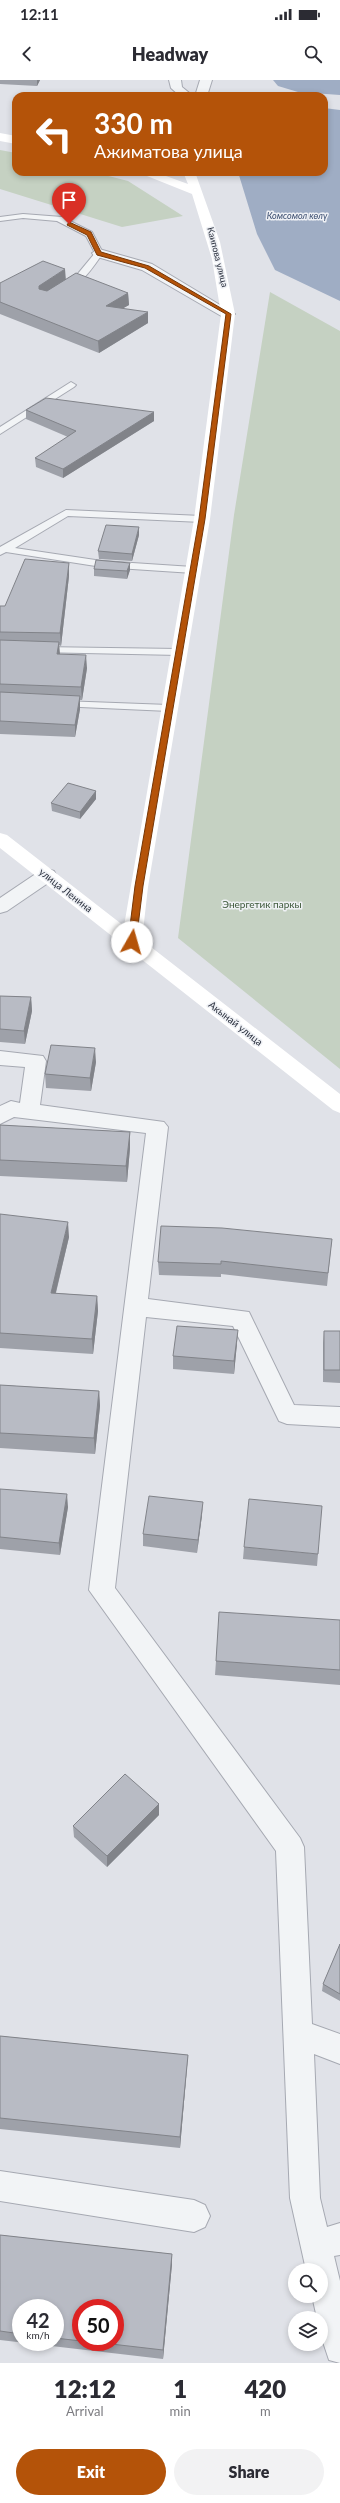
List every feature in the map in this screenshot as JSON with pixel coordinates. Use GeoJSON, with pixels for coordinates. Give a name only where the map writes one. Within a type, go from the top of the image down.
{"type":"FeatureCollection","features":[{"type":"Feature","properties":{"kind":"main road"},"geometry":{"type":"LineString","coordinates":[[0,137],[12,139]]}},
{"type":"Feature","properties":{"kind":"main road"},"geometry":{"type":"LineString","coordinates":[[155,176],[198,192]]}},
{"type":"Feature","properties":{"kind":"main road","name":"Каипова улица"},"geometry":{"type":"LineString","coordinates":[[132,942],[169,708],[202,519],[228,314],[226,291],[214,240],[205,207],[191,176]]}},
{"type":"Feature","properties":{"kind":"main road","name":"улица Ленина"},"geometry":{"type":"LineString","coordinates":[[0,839],[132,942]]}},
{"type":"Feature","properties":{"kind":"main road","name":"Акынай улица"},"geometry":{"type":"LineString","coordinates":[[132,942],[340,1105]]}},
{"type":"Feature","properties":{"kind":"street"},"geometry":{"type":"LineString","coordinates":[[175,80],[177,88],[182,92]]}},
{"type":"Feature","properties":{"kind":"street"},"geometry":{"type":"LineString","coordinates":[[202,92],[206,80]]}},
{"type":"Feature","properties":{"kind":"street"},"geometry":{"type":"LineString","coordinates":[[99,253],[147,267],[228,314]]}},
{"type":"Feature","properties":{"kind":"street"},"geometry":{"type":"LineString","coordinates":[[0,907],[48,875]]}},
{"type":"Feature","properties":{"kind":"street"},"geometry":{"type":"LineString","coordinates":[[0,1058],[36,1061],[28,1111]]}},
{"type":"Feature","properties":{"kind":"street"},"geometry":{"type":"LineString","coordinates":[[0,1116],[11,1109],[157,1127],[102,1590],[290,1847],[305,2198],[328,2242],[340,2349]]}},
{"type":"Feature","properties":{"kind":"street"},"geometry":{"type":"LineString","coordinates":[[136,1307],[241,1318],[287,1414],[340,1417]]}},
{"type":"Feature","properties":{"kind":"street"},"geometry":{"type":"LineString","coordinates":[[298,2034],[340,2049]]}},
{"type":"Feature","properties":{"kind":"street"},"geometry":{"type":"LineString","coordinates":[[0,2186],[194,2216]]}},
{"type":"Feature","properties":{"kind":"lane"},"geometry":{"type":"LineString","coordinates":[[0,219],[23,216],[59,219],[89,234],[99,253],[79,278],[56,292]]}},
{"type":"Feature","properties":{"kind":"lane"},"geometry":{"type":"LineString","coordinates":[[0,431],[71,385]]}},
{"type":"Feature","properties":{"kind":"lane"},"geometry":{"type":"LineString","coordinates":[[2,550],[66,513],[202,519]]}},
{"type":"Feature","properties":{"kind":"lane"},"geometry":{"type":"LineString","coordinates":[[2,550],[102,564],[192,570]]}},
{"type":"Feature","properties":{"kind":"lane"},"geometry":{"type":"LineString","coordinates":[[31,650],[179,652]]}},
{"type":"Feature","properties":{"kind":"lane"},"geometry":{"type":"LineString","coordinates":[[54,703],[169,708]]}},
{"type":"Feature","properties":{"kind":"green space"},"geometry":{"type":"Polygon","coordinates":[[[0,150],[12,152],[12,176],[109,176],[128,181],[183,216],[122,227],[0,189],[0,150]]]}},
{"type":"Feature","properties":{"kind":"green space","name":"Энергетик паркы"},"geometry":{"type":"Polygon","coordinates":[[[270,292],[340,331],[340,1069],[178,938],[234,515],[270,292]]]}},
{"type":"Feature","properties":{"kind":"water","name":"Комсомол көлү"},"geometry":{"type":"Polygon","coordinates":[[[328,108],[340,110],[340,301],[275,270],[257,234],[239,176],[328,176],[328,108]]]}},
{"type":"Feature","properties":{"kind":"building"},"geometry":{"type":"Polygon","coordinates":[[[43,261],[65,269],[39,286],[39,289],[47,291],[76,273],[128,293],[106,306],[148,312],[98,341],[0,302],[0,283],[43,261]]]}},
{"type":"Feature","properties":{"kind":"building"},"geometry":{"type":"Polygon","coordinates":[[[46,398],[154,412],[63,469],[35,458],[76,431],[26,410],[46,398]]]}},
{"type":"Feature","properties":{"kind":"building"},"geometry":{"type":"Polygon","coordinates":[[[106,525],[139,527],[132,554],[98,551],[106,525]]]}},
{"type":"Feature","properties":{"kind":"building"},"geometry":{"type":"Polygon","coordinates":[[[25,559],[69,563],[60,633],[0,632],[0,606],[5,606],[25,559]]]}},
{"type":"Feature","properties":{"kind":"building"},"geometry":{"type":"Polygon","coordinates":[[[96,560],[130,563],[127,571],[94,569],[96,560]]]}},
{"type":"Feature","properties":{"kind":"building"},"geometry":{"type":"Polygon","coordinates":[[[0,640],[59,642],[57,654],[86,655],[81,687],[0,684],[0,640]]]}},
{"type":"Feature","properties":{"kind":"building"},"geometry":{"type":"Polygon","coordinates":[[[0,692],[80,696],[75,725],[0,721],[0,692]]]}},
{"type":"Feature","properties":{"kind":"building"},"geometry":{"type":"Polygon","coordinates":[[[68,783],[96,791],[80,812],[51,803],[68,783]]]}},
{"type":"Feature","properties":{"kind":"building"},"geometry":{"type":"Polygon","coordinates":[[[0,996],[31,997],[24,1031],[0,1029],[0,996]]]}},
{"type":"Feature","properties":{"kind":"building"},"geometry":{"type":"Polygon","coordinates":[[[51,1045],[95,1048],[90,1078],[45,1074],[51,1045]]]}},
{"type":"Feature","properties":{"kind":"building"},"geometry":{"type":"Polygon","coordinates":[[[0,1125],[130,1132],[126,1166],[0,1160],[0,1125]]]}},
{"type":"Feature","properties":{"kind":"building"},"geometry":{"type":"Polygon","coordinates":[[[0,1214],[68,1222],[51,1293],[97,1296],[92,1339],[0,1333],[0,1214]]]}},
{"type":"Feature","properties":{"kind":"building"},"geometry":{"type":"Polygon","coordinates":[[[161,1226],[222,1228],[332,1239],[328,1273],[221,1261],[221,1264],[158,1262],[161,1226]]]}},
{"type":"Feature","properties":{"kind":"building"},"geometry":{"type":"Polygon","coordinates":[[[177,1326],[238,1330],[234,1361],[173,1356],[177,1326]]]}},
{"type":"Feature","properties":{"kind":"building"},"geometry":{"type":"Polygon","coordinates":[[[324,1331],[340,1331],[340,1370],[324,1370],[324,1331]]]}},
{"type":"Feature","properties":{"kind":"building"},"geometry":{"type":"Polygon","coordinates":[[[0,1385],[99,1391],[94,1438],[0,1433],[0,1385]]]}},
{"type":"Feature","properties":{"kind":"building"},"geometry":{"type":"Polygon","coordinates":[[[0,1489],[67,1494],[59,1543],[0,1537],[0,1489]]]}},
{"type":"Feature","properties":{"kind":"building"},"geometry":{"type":"Polygon","coordinates":[[[149,1496],[203,1502],[198,1540],[143,1534],[149,1496]]]}},
{"type":"Feature","properties":{"kind":"building"},"geometry":{"type":"Polygon","coordinates":[[[249,1499],[322,1506],[318,1554],[244,1547],[249,1499]]]}},
{"type":"Feature","properties":{"kind":"building"},"geometry":{"type":"Polygon","coordinates":[[[219,1612],[340,1620],[340,1670],[216,1661],[219,1612]]]}},
{"type":"Feature","properties":{"kind":"building"},"geometry":{"type":"Polygon","coordinates":[[[125,1774],[159,1804],[107,1856],[73,1826],[125,1774]]]}},
{"type":"Feature","properties":{"kind":"building"},"geometry":{"type":"Polygon","coordinates":[[[340,1944],[340,1994],[323,1984],[340,1944]]]}},
{"type":"Feature","properties":{"kind":"building"},"geometry":{"type":"Polygon","coordinates":[[[0,2036],[188,2055],[180,2137],[0,2118],[0,2036]]]}},
{"type":"Feature","properties":{"kind":"building"},"geometry":{"type":"Polygon","coordinates":[[[0,2235],[172,2254],[163,2350],[124,2345],[124,2299],[72,2299],[72,2340],[64,2339],[64,2299],[12,2299],[12,2333],[0,2331],[0,2235]]]}},
{"type":"Feature","properties":{"kind":"waterway"},"geometry":{"type":"LineString","coordinates":[[288,80],[298,83],[340,86]]}},
{"type":"Feature","properties":{"kind":"route"},"geometry":{"type":"LineString","coordinates":[[69,224],[89,234],[99,253],[147,267],[228,314],[202,519],[192,570],[139,886],[132,942]]}}]}
